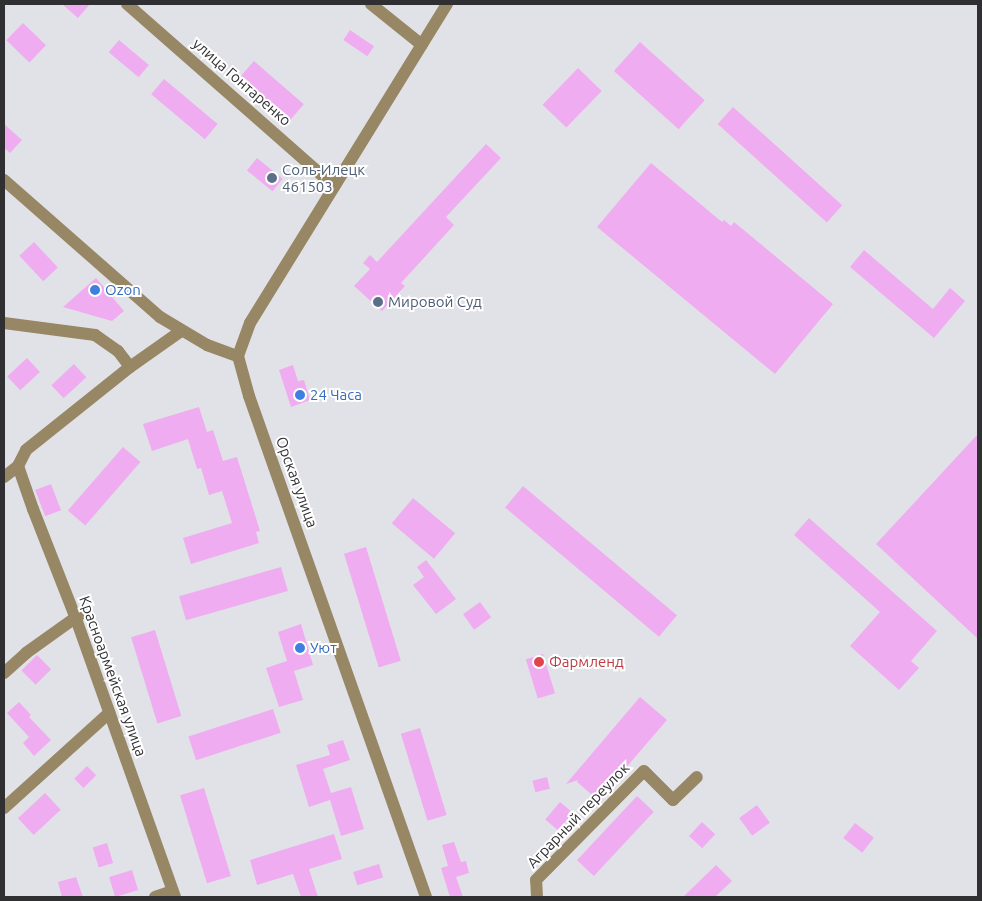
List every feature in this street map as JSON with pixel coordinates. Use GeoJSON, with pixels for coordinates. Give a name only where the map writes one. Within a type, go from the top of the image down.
{"type":"FeatureCollection","features":[{"type":"Feature","properties":{"kind":"street","name":"улица Гонтаренко"},"geometry":{"type":"LineString","coordinates":[[127,4],[334,186]]}},
{"type":"Feature","properties":{"kind":"street"},"geometry":{"type":"LineString","coordinates":[[371,4],[422,45]]}},
{"type":"Feature","properties":{"kind":"street"},"geometry":{"type":"LineString","coordinates":[[4,180],[160,317],[207,345],[238,356],[250,323],[447,4]]}},
{"type":"Feature","properties":{"kind":"street"},"geometry":{"type":"LineString","coordinates":[[4,323],[95,335],[118,351],[130,366]]}},
{"type":"Feature","properties":{"kind":"street"},"geometry":{"type":"LineString","coordinates":[[4,477],[20,462],[26,450],[130,366],[181,331]]}},
{"type":"Feature","properties":{"kind":"street","name":"Орская улица"},"geometry":{"type":"LineString","coordinates":[[238,356],[249,396],[426,897]]}},
{"type":"Feature","properties":{"kind":"street","name":"Красноармейская улица"},"geometry":{"type":"LineString","coordinates":[[20,462],[33,509],[78,614],[109,712],[174,894]]}},
{"type":"Feature","properties":{"kind":"street"},"geometry":{"type":"LineString","coordinates":[[4,673],[78,614]]}},
{"type":"Feature","properties":{"kind":"street"},"geometry":{"type":"LineString","coordinates":[[4,808],[109,712]]}},
{"type":"Feature","properties":{"kind":"street","name":"Аграрный переулок"},"geometry":{"type":"LineString","coordinates":[[537,897],[536,880],[644,771],[673,800],[697,776]]}},
{"type":"Feature","properties":{"kind":"street"},"geometry":{"type":"LineString","coordinates":[[155,897],[174,894]]}},
{"type":"Feature","properties":{"kind":"building"},"geometry":{"type":"Polygon","coordinates":[[[62,4],[90,4],[78,18],[62,4]]]}},
{"type":"Feature","properties":{"kind":"building"},"geometry":{"type":"Polygon","coordinates":[[[23,23],[46,45],[29,62],[6,40],[23,23]]]}},
{"type":"Feature","properties":{"kind":"building"},"geometry":{"type":"Polygon","coordinates":[[[350,30],[374,46],[367,56],[343,40],[350,30]]]}},
{"type":"Feature","properties":{"kind":"building"},"geometry":{"type":"Polygon","coordinates":[[[119,40],[149,65],[139,77],[109,52],[119,40]]]}},
{"type":"Feature","properties":{"kind":"building"},"geometry":{"type":"Polygon","coordinates":[[[640,42],[705,100],[679,129],[614,71],[640,42]]]}},
{"type":"Feature","properties":{"kind":"building"},"geometry":{"type":"Polygon","coordinates":[[[254,61],[304,104],[290,120],[240,77],[254,61]]]}},
{"type":"Feature","properties":{"kind":"building"},"geometry":{"type":"Polygon","coordinates":[[[578,68],[602,91],[566,128],[543,105],[578,68]]]}},
{"type":"Feature","properties":{"kind":"building"},"geometry":{"type":"Polygon","coordinates":[[[164,79],[218,124],[205,139],[151,94],[164,79]]]}},
{"type":"Feature","properties":{"kind":"building"},"geometry":{"type":"Polygon","coordinates":[[[733,107],[842,205],[827,222],[718,124],[733,107]]]}},
{"type":"Feature","properties":{"kind":"building"},"geometry":{"type":"Polygon","coordinates":[[[4,124],[22,140],[10,153],[4,148],[4,124]]]}},
{"type":"Feature","properties":{"kind":"building"},"geometry":{"type":"Polygon","coordinates":[[[486,144],[501,158],[446,217],[454,225],[401,283],[405,286],[382,311],[354,286],[370,269],[363,263],[370,255],[377,262],[486,144]]]}},
{"type":"Feature","properties":{"kind":"building"},"geometry":{"type":"Polygon","coordinates":[[[257,158],[283,179],[273,191],[247,170],[257,158]]]}},
{"type":"Feature","properties":{"kind":"building"},"geometry":{"type":"Polygon","coordinates":[[[651,163],[722,222],[724,220],[731,226],[734,222],[833,304],[775,374],[597,227],[651,163]]]}},
{"type":"Feature","properties":{"kind":"building"},"geometry":{"type":"Polygon","coordinates":[[[34,242],[58,268],[43,281],[19,256],[34,242]]]}},
{"type":"Feature","properties":{"kind":"building"},"geometry":{"type":"Polygon","coordinates":[[[864,250],[933,309],[950,288],[965,301],[934,338],[850,267],[864,250]]]}},
{"type":"Feature","properties":{"kind":"building"},"geometry":{"type":"Polygon","coordinates":[[[96,278],[124,311],[112,321],[63,307],[96,278]]]}},
{"type":"Feature","properties":{"kind":"building"},"geometry":{"type":"Polygon","coordinates":[[[27,358],[40,372],[20,390],[7,376],[27,358]]]}},
{"type":"Feature","properties":{"kind":"building"},"geometry":{"type":"Polygon","coordinates":[[[74,364],[86,377],[64,398],[51,385],[74,364]]]}},
{"type":"Feature","properties":{"kind":"building"},"geometry":{"type":"Polygon","coordinates":[[[293,365],[298,381],[304,380],[310,400],[291,407],[279,370],[293,365]]]}},
{"type":"Feature","properties":{"kind":"building"},"geometry":{"type":"Polygon","coordinates":[[[199,407],[207,432],[213,430],[223,461],[237,457],[260,531],[256,532],[259,543],[191,564],[183,538],[232,523],[222,491],[209,495],[201,468],[197,469],[188,439],[152,451],[143,424],[199,407]]]}},
{"type":"Feature","properties":{"kind":"building"},"geometry":{"type":"Polygon","coordinates":[[[978,434],[978,639],[876,544],[978,434]]]}},
{"type":"Feature","properties":{"kind":"building"},"geometry":{"type":"Polygon","coordinates":[[[123,447],[140,462],[85,525],[68,510],[123,447]]]}},
{"type":"Feature","properties":{"kind":"building"},"geometry":{"type":"Polygon","coordinates":[[[51,484],[61,510],[45,516],[35,490],[51,484]]]}},
{"type":"Feature","properties":{"kind":"building"},"geometry":{"type":"Polygon","coordinates":[[[523,486],[677,615],[659,637],[505,507],[523,486]]]}},
{"type":"Feature","properties":{"kind":"building"},"geometry":{"type":"Polygon","coordinates":[[[413,498],[455,533],[434,559],[392,523],[413,498]]]}},
{"type":"Feature","properties":{"kind":"building"},"geometry":{"type":"Polygon","coordinates":[[[809,518],[937,631],[911,661],[919,668],[899,690],[850,646],[880,612],[794,535],[809,518]]]}},
{"type":"Feature","properties":{"kind":"building"},"geometry":{"type":"Polygon","coordinates":[[[366,547],[401,661],[379,668],[344,554],[366,547]]]}},
{"type":"Feature","properties":{"kind":"building"},"geometry":{"type":"Polygon","coordinates":[[[426,560],[456,599],[436,614],[413,585],[424,577],[417,567],[426,560]]]}},
{"type":"Feature","properties":{"kind":"building"},"geometry":{"type":"Polygon","coordinates":[[[281,567],[288,591],[186,620],[179,596],[281,567]]]}},
{"type":"Feature","properties":{"kind":"building"},"geometry":{"type":"Polygon","coordinates":[[[480,602],[491,617],[474,630],[463,614],[480,602]]]}},
{"type":"Feature","properties":{"kind":"building"},"geometry":{"type":"Polygon","coordinates":[[[301,624],[313,665],[294,671],[303,700],[279,707],[266,668],[287,661],[278,632],[301,624]]]}},
{"type":"Feature","properties":{"kind":"building"},"geometry":{"type":"Polygon","coordinates":[[[155,630],[181,716],[157,723],[131,637],[155,630]]]}},
{"type":"Feature","properties":{"kind":"building"},"geometry":{"type":"Polygon","coordinates":[[[543,654],[555,693],[538,698],[526,659],[543,654]]]}},
{"type":"Feature","properties":{"kind":"building"},"geometry":{"type":"Polygon","coordinates":[[[37,655],[51,669],[36,685],[21,671],[37,655]]]}},
{"type":"Feature","properties":{"kind":"building"},"geometry":{"type":"Polygon","coordinates":[[[640,697],[667,720],[598,800],[577,782],[578,780],[566,784],[640,697]]]}},
{"type":"Feature","properties":{"kind":"building"},"geometry":{"type":"Polygon","coordinates":[[[19,702],[31,715],[29,717],[51,740],[34,756],[23,743],[29,737],[7,713],[19,702]]]}},
{"type":"Feature","properties":{"kind":"building"},"geometry":{"type":"Polygon","coordinates":[[[273,709],[281,733],[196,760],[188,737],[273,709]]]}},
{"type":"Feature","properties":{"kind":"building"},"geometry":{"type":"Polygon","coordinates":[[[420,728],[447,815],[427,821],[401,734],[420,728]]]}},
{"type":"Feature","properties":{"kind":"building"},"geometry":{"type":"Polygon","coordinates":[[[343,740],[350,760],[323,769],[331,793],[351,787],[364,829],[341,836],[330,800],[309,807],[296,765],[330,755],[327,745],[343,740]]]}},
{"type":"Feature","properties":{"kind":"building"},"geometry":{"type":"Polygon","coordinates":[[[87,766],[96,775],[83,788],[74,779],[87,766]]]}},
{"type":"Feature","properties":{"kind":"building"},"geometry":{"type":"Polygon","coordinates":[[[547,777],[550,789],[535,792],[532,781],[547,777]]]}},
{"type":"Feature","properties":{"kind":"building"},"geometry":{"type":"Polygon","coordinates":[[[204,788],[231,876],[207,883],[180,795],[204,788]]]}},
{"type":"Feature","properties":{"kind":"building"},"geometry":{"type":"Polygon","coordinates":[[[45,793],[61,810],[34,835],[18,818],[45,793]]]}},
{"type":"Feature","properties":{"kind":"building"},"geometry":{"type":"Polygon","coordinates":[[[637,796],[654,812],[594,876],[577,860],[637,796]]]}},
{"type":"Feature","properties":{"kind":"building"},"geometry":{"type":"Polygon","coordinates":[[[560,802],[573,813],[558,831],[545,820],[560,802]]]}},
{"type":"Feature","properties":{"kind":"building"},"geometry":{"type":"Polygon","coordinates":[[[757,805],[770,823],[752,836],[739,818],[757,805]]]}},
{"type":"Feature","properties":{"kind":"building"},"geometry":{"type":"Polygon","coordinates":[[[702,822],[715,834],[702,848],[689,836],[702,822]]]}},
{"type":"Feature","properties":{"kind":"building"},"geometry":{"type":"Polygon","coordinates":[[[855,823],[874,838],[862,853],[843,838],[855,823]]]}},
{"type":"Feature","properties":{"kind":"building"},"geometry":{"type":"Polygon","coordinates":[[[334,834],[342,859],[309,869],[318,897],[301,897],[293,874],[257,885],[250,860],[334,834]]]}},
{"type":"Feature","properties":{"kind":"building"},"geometry":{"type":"Polygon","coordinates":[[[454,842],[461,862],[466,861],[469,873],[456,877],[463,897],[450,897],[441,868],[448,866],[442,845],[454,842]]]}},
{"type":"Feature","properties":{"kind":"building"},"geometry":{"type":"Polygon","coordinates":[[[107,843],[113,863],[99,867],[93,847],[107,843]]]}},
{"type":"Feature","properties":{"kind":"building"},"geometry":{"type":"Polygon","coordinates":[[[379,864],[383,877],[357,885],[353,872],[379,864]]]}},
{"type":"Feature","properties":{"kind":"building"},"geometry":{"type":"Polygon","coordinates":[[[716,865],[732,881],[715,897],[683,897],[716,865]]]}},
{"type":"Feature","properties":{"kind":"building"},"geometry":{"type":"Polygon","coordinates":[[[132,870],[138,890],[115,897],[109,877],[132,870]]]}},
{"type":"Feature","properties":{"kind":"building"},"geometry":{"type":"Polygon","coordinates":[[[76,877],[83,897],[62,897],[58,882],[76,877]]]}},
{"type":"Feature","properties":{"kind":"place","name":"Соль-Илецк 461503"},"geometry":{"type":"Point","coordinates":[272,178]}},
{"type":"Feature","properties":{"kind":"place","name":"Ozon"},"geometry":{"type":"Point","coordinates":[95,290]}},
{"type":"Feature","properties":{"kind":"place","name":"Мировой Суд"},"geometry":{"type":"Point","coordinates":[378,302]}},
{"type":"Feature","properties":{"kind":"place","name":"24 Часа"},"geometry":{"type":"Point","coordinates":[300,395]}},
{"type":"Feature","properties":{"kind":"place","name":"Уют"},"geometry":{"type":"Point","coordinates":[300,648]}},
{"type":"Feature","properties":{"kind":"place","name":"Фармленд"},"geometry":{"type":"Point","coordinates":[539,662]}}]}
